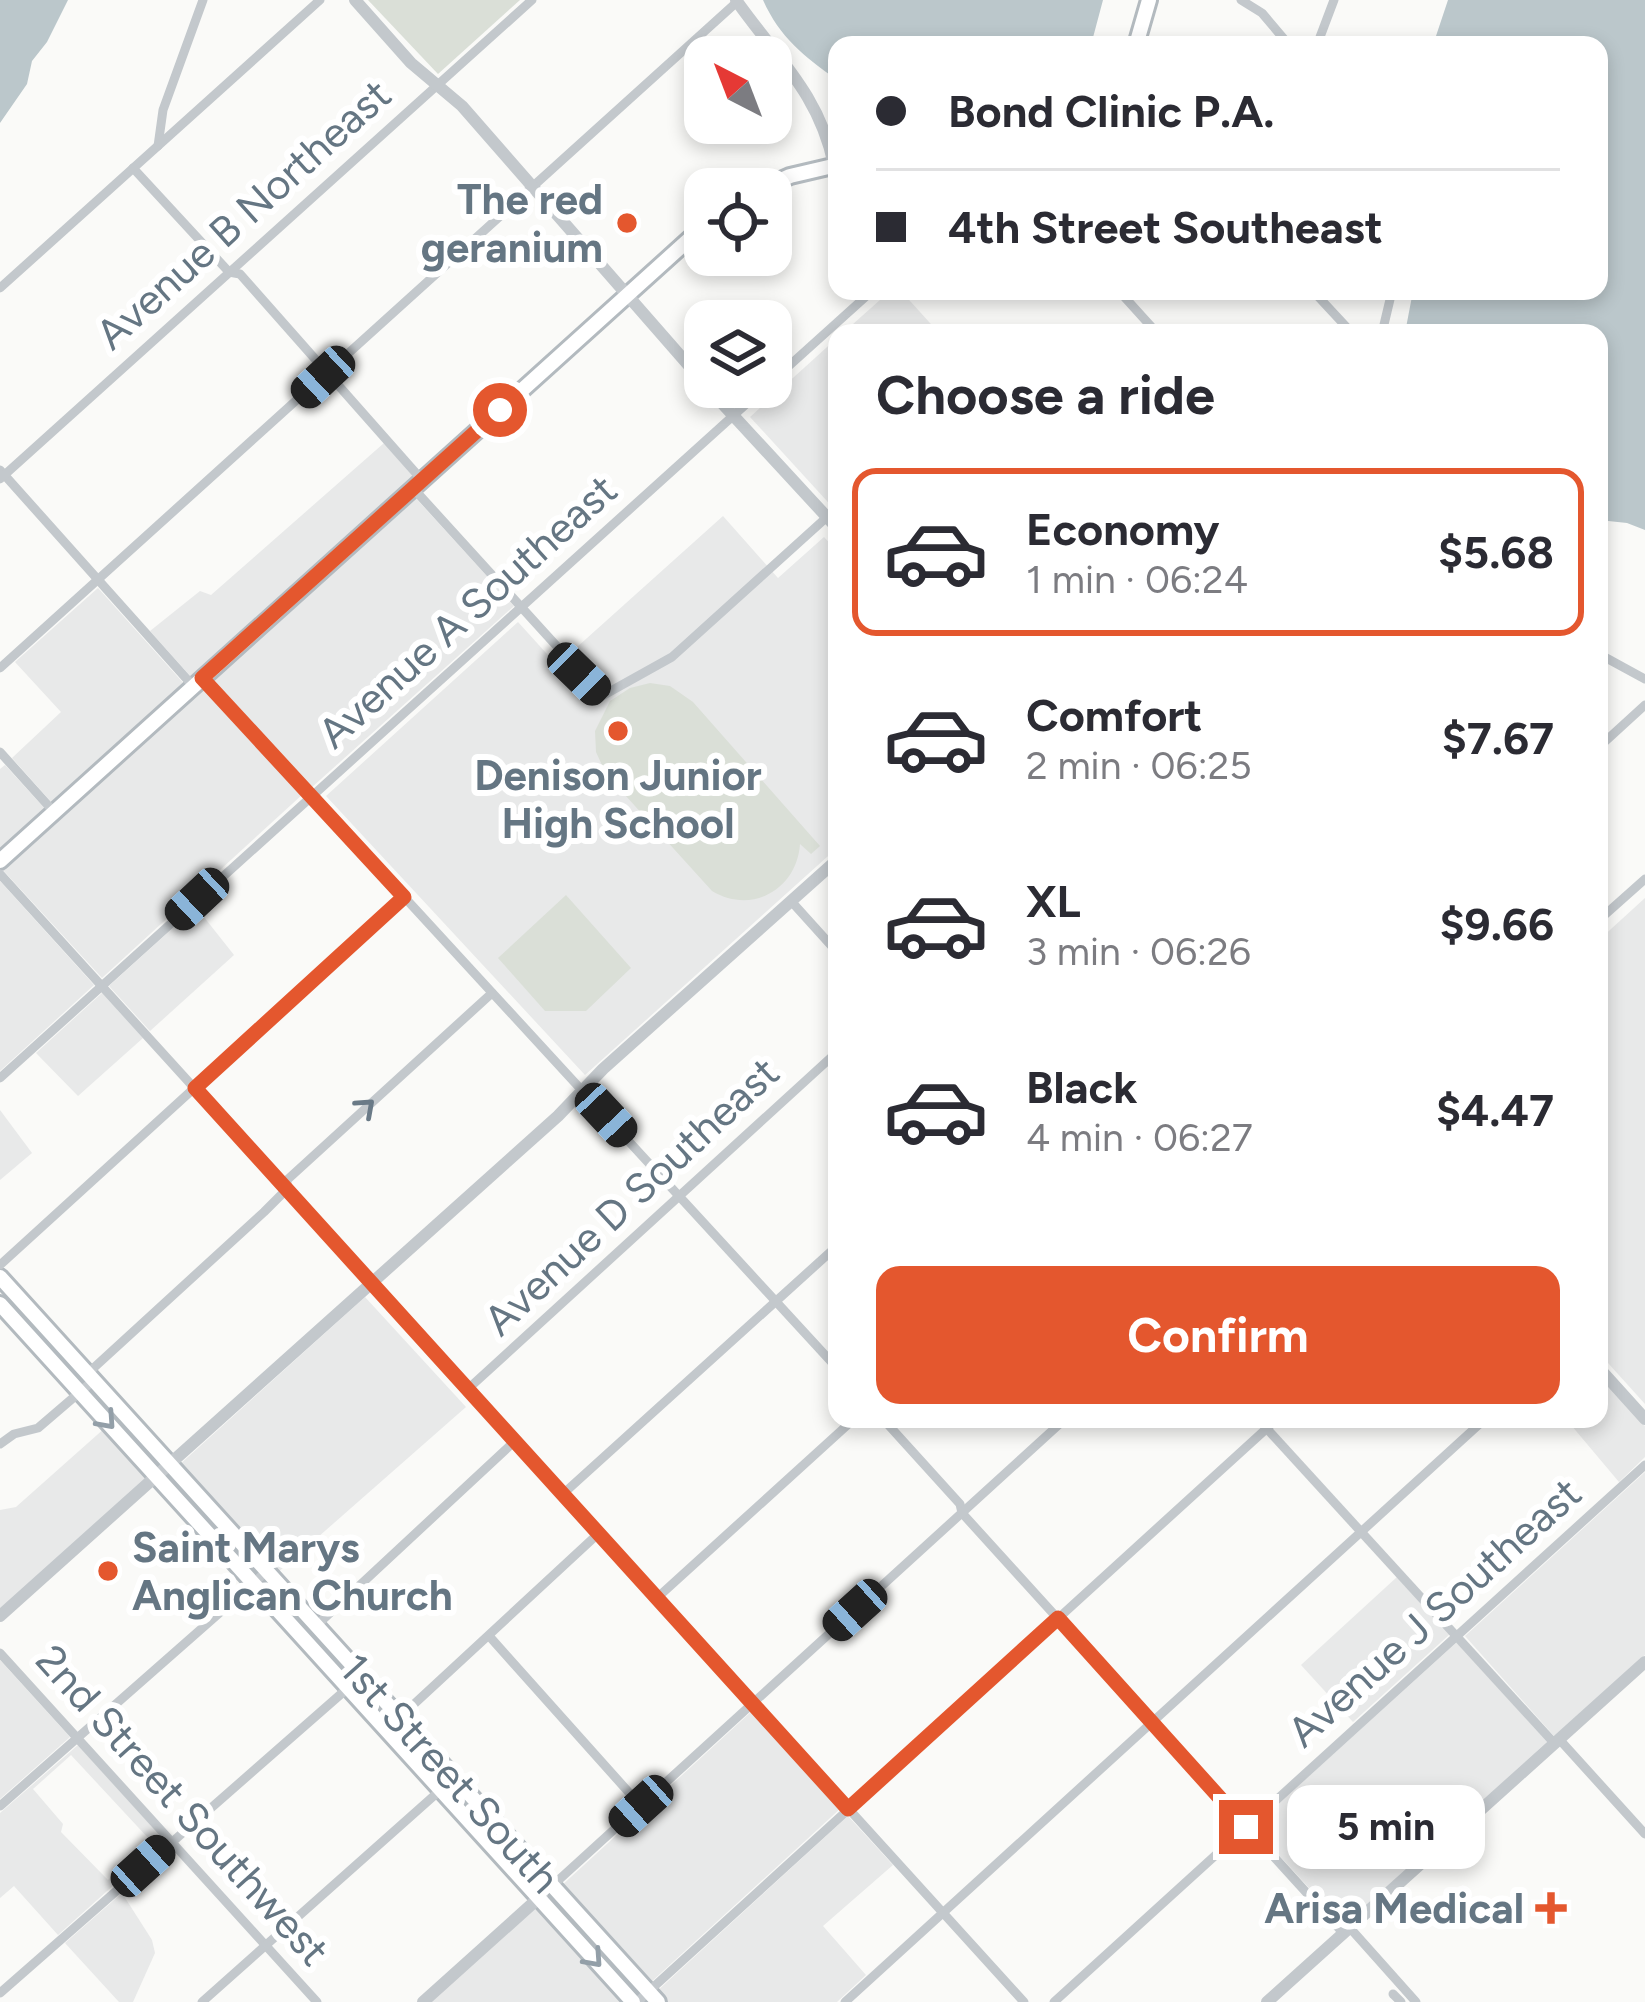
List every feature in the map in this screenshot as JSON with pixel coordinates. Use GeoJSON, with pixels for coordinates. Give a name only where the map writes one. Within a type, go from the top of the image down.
{"type":"FeatureCollection","features":[{"type":"Feature","properties":{"kind":"main road"},"geometry":{"type":"LineString","coordinates":[[1139,36],[1150,0]]}},
{"type":"Feature","properties":{"kind":"main road"},"geometry":{"type":"LineString","coordinates":[[792,179],[828,167]]}},
{"type":"Feature","properties":{"kind":"main road"},"geometry":{"type":"LineString","coordinates":[[0,861],[684,244]]}},
{"type":"Feature","properties":{"kind":"main road","name":"1st Street South"},"geometry":{"type":"LineString","coordinates":[[0,1277],[552,1886],[644,1999]]}},
{"type":"Feature","properties":{"kind":"main road","name":"1st Street South"},"geometry":{"type":"LineString","coordinates":[[0,1304],[538,1898],[644,1999]]}},
{"type":"Feature","properties":{"kind":"street"},"geometry":{"type":"LineString","coordinates":[[158,146],[163,110],[203,0]]}},
{"type":"Feature","properties":{"kind":"street"},"geometry":{"type":"LineString","coordinates":[[0,288],[320,0]]}},
{"type":"Feature","properties":{"kind":"street"},"geometry":{"type":"LineString","coordinates":[[355,0],[535,187],[684,361]]}},
{"type":"Feature","properties":{"kind":"street","name":"Avenue B Northeast"},"geometry":{"type":"LineString","coordinates":[[2,475],[532,0]]}},
{"type":"Feature","properties":{"kind":"street"},"geometry":{"type":"LineString","coordinates":[[1241,0],[1262,14],[1280,36]]}},
{"type":"Feature","properties":{"kind":"street"},"geometry":{"type":"LineString","coordinates":[[1320,36],[1334,0]]}},
{"type":"Feature","properties":{"kind":"street"},"geometry":{"type":"LineString","coordinates":[[0,668],[736,1],[808,92],[828,142]]}},
{"type":"Feature","properties":{"kind":"street"},"geometry":{"type":"LineString","coordinates":[[133,168],[229,272],[240,274],[328,373],[417,484],[602,696],[672,657],[828,525]]}},
{"type":"Feature","properties":{"kind":"street","name":"Avenue A Southeast"},"geometry":{"type":"LineString","coordinates":[[835,324],[862,300]]}},
{"type":"Feature","properties":{"kind":"street"},"geometry":{"type":"LineString","coordinates":[[1127,300],[1149,324]]}},
{"type":"Feature","properties":{"kind":"street"},"geometry":{"type":"LineString","coordinates":[[1321,300],[1344,324]]}},
{"type":"Feature","properties":{"kind":"street","name":"Avenue A Southeast"},"geometry":{"type":"LineString","coordinates":[[792,363],[828,330]]}},
{"type":"Feature","properties":{"kind":"street"},"geometry":{"type":"LineString","coordinates":[[726,408],[828,518]]}},
{"type":"Feature","properties":{"kind":"street","name":"Avenue A Southeast"},"geometry":{"type":"LineString","coordinates":[[0,1078],[742,408]]}},
{"type":"Feature","properties":{"kind":"street"},"geometry":{"type":"LineString","coordinates":[[2,475],[98,580],[311,795],[828,1359]]}},
{"type":"Feature","properties":{"kind":"street"},"geometry":{"type":"LineString","coordinates":[[1608,659],[1645,679]]}},
{"type":"Feature","properties":{"kind":"street"},"geometry":{"type":"LineString","coordinates":[[1608,739],[1645,706]]}},
{"type":"Feature","properties":{"kind":"street"},"geometry":{"type":"LineString","coordinates":[[0,752],[54,812]]}},
{"type":"Feature","properties":{"kind":"street"},"geometry":{"type":"LineString","coordinates":[[0,1616],[828,868]]}},
{"type":"Feature","properties":{"kind":"street"},"geometry":{"type":"LineString","coordinates":[[0,874],[1024,2002]]}},
{"type":"Feature","properties":{"kind":"street"},"geometry":{"type":"LineString","coordinates":[[1608,912],[1645,879]]}},
{"type":"Feature","properties":{"kind":"street"},"geometry":{"type":"LineString","coordinates":[[0,1265],[404,897]]}},
{"type":"Feature","properties":{"kind":"street"},"geometry":{"type":"LineString","coordinates":[[791,901],[828,942]]}},
{"type":"Feature","properties":{"kind":"street"},"geometry":{"type":"LineString","coordinates":[[0,1444],[14,1433],[38,1428],[287,1189],[287,1180],[492,993]]}},
{"type":"Feature","properties":{"kind":"street","name":"Avenue D Southeast"},"geometry":{"type":"LineString","coordinates":[[469,1388],[828,1060]]}},
{"type":"Feature","properties":{"kind":"street"},"geometry":{"type":"LineString","coordinates":[[564,1493],[828,1254]]}},
{"type":"Feature","properties":{"kind":"street"},"geometry":{"type":"LineString","coordinates":[[1608,1378],[1645,1419]]}},
{"type":"Feature","properties":{"kind":"street"},"geometry":{"type":"LineString","coordinates":[[658,1597],[844,1428]]}},
{"type":"Feature","properties":{"kind":"street"},"geometry":{"type":"LineString","coordinates":[[891,1428],[960,1504],[962,1514],[1246,1827],[1416,2002]]}},
{"type":"Feature","properties":{"kind":"street"},"geometry":{"type":"LineString","coordinates":[[423,2002],[1055,1428]]}},
{"type":"Feature","properties":{"kind":"street"},"geometry":{"type":"LineString","coordinates":[[644,1999],[1265,1428]]}},
{"type":"Feature","properties":{"kind":"street"},"geometry":{"type":"LineString","coordinates":[[1267,1428],[1645,1834]]}},
{"type":"Feature","properties":{"kind":"street"},"geometry":{"type":"LineString","coordinates":[[845,2002],[1475,1428]]}},
{"type":"Feature","properties":{"kind":"street"},"geometry":{"type":"LineString","coordinates":[[303,1638],[516,1441]]}},
{"type":"Feature","properties":{"kind":"street","name":"Avenue J Southeast"},"geometry":{"type":"LineString","coordinates":[[1054,2002],[1645,1465]]}},
{"type":"Feature","properties":{"kind":"street"},"geometry":{"type":"LineString","coordinates":[[386,1730],[600,1532]]}},
{"type":"Feature","properties":{"kind":"street"},"geometry":{"type":"LineString","coordinates":[[0,1806],[267,1571]]}},
{"type":"Feature","properties":{"kind":"street"},"geometry":{"type":"LineString","coordinates":[[490,1637],[641,1806]]}},
{"type":"Feature","properties":{"kind":"street","name":"2nd Street Southwest"},"geometry":{"type":"LineString","coordinates":[[0,1653],[317,2002]]}},
{"type":"Feature","properties":{"kind":"street"},"geometry":{"type":"LineString","coordinates":[[1268,2002],[1645,1662]]}},
{"type":"Feature","properties":{"kind":"street"},"geometry":{"type":"LineString","coordinates":[[0,1994],[361,1675]]}},
{"type":"Feature","properties":{"kind":"street"},"geometry":{"type":"LineString","coordinates":[[202,2002],[454,1778]]}},
{"type":"Feature","properties":{"kind":"shaded area"},"geometry":{"type":"Polygon","coordinates":[[[0,0],[68,0],[32,61],[27,84],[0,123],[0,0]]]}},
{"type":"Feature","properties":{"kind":"shaded area"},"geometry":{"type":"Polygon","coordinates":[[[368,0],[520,0],[438,74],[368,0]]]}},
{"type":"Feature","properties":{"kind":"shaded area"},"geometry":{"type":"Polygon","coordinates":[[[763,0],[1103,0],[1093,36],[828,36],[828,73],[794,45],[792,36],[786,36],[763,0]]]}},
{"type":"Feature","properties":{"kind":"shaded area"},"geometry":{"type":"Polygon","coordinates":[[[1448,0],[1645,0],[1645,530],[1608,521],[1608,324],[1407,324],[1411,300],[1608,300],[1608,36],[1436,36],[1448,0]]]}},
{"type":"Feature","properties":{"kind":"shaded area"},"geometry":{"type":"Polygon","coordinates":[[[880,300],[909,300],[931,324],[853,324],[880,300]]]}},
{"type":"Feature","properties":{"kind":"shaded area"},"geometry":{"type":"Polygon","coordinates":[[[828,346],[828,502],[750,417],[760,408],[792,408],[792,379],[828,346]]]}},
{"type":"Feature","properties":{"kind":"shaded area"},"geometry":{"type":"Polygon","coordinates":[[[384,443],[415,479],[193,679],[150,631],[200,591],[211,595],[384,443]]]}},
{"type":"Feature","properties":{"kind":"shaded area"},"geometry":{"type":"Polygon","coordinates":[[[413,495],[514,606],[311,788],[210,679],[413,495]]]}},
{"type":"Feature","properties":{"kind":"shaded area","name":"Denison Junior High School"},"geometry":{"type":"Polygon","coordinates":[[[723,516],[778,578],[824,537],[828,541],[828,856],[585,1075],[326,796],[518,622],[557,665],[723,516]]]}},
{"type":"Feature","properties":{"kind":"shaded area"},"geometry":{"type":"Polygon","coordinates":[[[98,588],[186,686],[54,805],[12,758],[61,712],[15,662],[98,588]]]}},
{"type":"Feature","properties":{"kind":"shaded area"},"geometry":{"type":"Polygon","coordinates":[[[650,683],[670,686],[693,702],[820,846],[811,854],[800,844],[791,874],[770,893],[742,900],[712,891],[606,774],[596,752],[595,731],[610,701],[630,688],[650,683]]]}},
{"type":"Feature","properties":{"kind":"shaded area"},"geometry":{"type":"Polygon","coordinates":[[[203,685],[303,794],[102,978],[1,868],[203,685]]]}},
{"type":"Feature","properties":{"kind":"shaded area"},"geometry":{"type":"Polygon","coordinates":[[[5,765],[47,811],[0,853],[0,769],[5,765]]]}},
{"type":"Feature","properties":{"kind":"shaded area"},"geometry":{"type":"Polygon","coordinates":[[[0,881],[94,985],[0,1071],[0,881]]]}},
{"type":"Feature","properties":{"kind":"shaded area"},"geometry":{"type":"Polygon","coordinates":[[[566,895],[631,968],[586,1011],[545,1011],[498,958],[566,895]]]}},
{"type":"Feature","properties":{"kind":"shaded area"},"geometry":{"type":"Polygon","coordinates":[[[1645,898],[1645,1404],[1608,1363],[1608,932],[1645,898]]]}},
{"type":"Feature","properties":{"kind":"shaded area"},"geometry":{"type":"Polygon","coordinates":[[[196,907],[234,955],[150,1031],[109,986],[196,907]]]}},
{"type":"Feature","properties":{"kind":"shaded area"},"geometry":{"type":"Polygon","coordinates":[[[102,993],[143,1038],[78,1096],[36,1053],[102,993]]]}},
{"type":"Feature","properties":{"kind":"shaded area"},"geometry":{"type":"Polygon","coordinates":[[[0,1110],[32,1153],[0,1180],[0,1110]]]}},
{"type":"Feature","properties":{"kind":"shaded area"},"geometry":{"type":"Polygon","coordinates":[[[365,1297],[466,1407],[276,1574],[178,1466],[365,1297]]]}},
{"type":"Feature","properties":{"kind":"shaded area"},"geometry":{"type":"Polygon","coordinates":[[[1608,1385],[1645,1426],[1645,1457],[1619,1482],[1574,1428],[1608,1428],[1608,1385]]]}},
{"type":"Feature","properties":{"kind":"shaded area"},"geometry":{"type":"Polygon","coordinates":[[[106,1427],[150,1477],[0,1609],[0,1510],[16,1507],[106,1427]]]}},
{"type":"Feature","properties":{"kind":"shaded area"},"geometry":{"type":"Polygon","coordinates":[[[1645,1472],[1645,1655],[1554,1736],[1465,1636],[1645,1472]]]}},
{"type":"Feature","properties":{"kind":"shaded area"},"geometry":{"type":"Polygon","coordinates":[[[1397,1577],[1450,1634],[1353,1722],[1301,1665],[1397,1577]]]}},
{"type":"Feature","properties":{"kind":"shaded area"},"geometry":{"type":"Polygon","coordinates":[[[1457,1642],[1547,1742],[1344,1926],[1253,1827],[1457,1642]]]}},
{"type":"Feature","properties":{"kind":"shaded area"},"geometry":{"type":"Polygon","coordinates":[[[0,1660],[70,1737],[0,1799],[0,1660]]]}},
{"type":"Feature","properties":{"kind":"shaded area"},"geometry":{"type":"Polygon","coordinates":[[[753,1710],[841,1808],[649,1984],[560,1887],[753,1710]]]}},
{"type":"Feature","properties":{"kind":"shaded area"},"geometry":{"type":"Polygon","coordinates":[[[78,1745],[164,1840],[58,1935],[14,1886],[0,1898],[0,1813],[78,1745]],[[71,1755],[33,1789],[63,1824],[61,1832],[108,1880],[150,1840],[71,1755]]]}},
{"type":"Feature","properties":{"kind":"shaded area"},"geometry":{"type":"Polygon","coordinates":[[[848,1816],[893,1865],[823,1926],[866,1975],[837,2002],[665,2002],[656,1992],[848,1816]]]}},
{"type":"Feature","properties":{"kind":"shaded area"},"geometry":{"type":"Polygon","coordinates":[[[552,1886],[651,2002],[423,2002],[552,1886]]]}},
{"type":"Feature","properties":{"kind":"shaded area"},"geometry":{"type":"Polygon","coordinates":[[[122,1893],[152,1940],[155,1953],[133,2002],[119,2002],[65,1943],[122,1893]]]}},
{"type":"Feature","properties":{"kind":"place","name":"The red geranium"},"geometry":{"type":"Point","coordinates":[627,223]}},
{"type":"Feature","properties":{"kind":"place","name":"Denison Junior High School"},"geometry":{"type":"Point","coordinates":[618,731]}},
{"type":"Feature","properties":{"kind":"place","name":"Saint Marys Anglican Church"},"geometry":{"type":"Point","coordinates":[108,1571]}},
{"type":"Feature","properties":{"kind":"place","name":"Arisa Medical"},"geometry":{"type":"Point","coordinates":[1551,1908]}},
{"type":"Feature","properties":{"kind":"route"},"geometry":{"type":"LineString","coordinates":[[500,410],[202,678],[404,897],[195,1088],[848,1809],[1058,1618],[1246,1827]]}}]}
